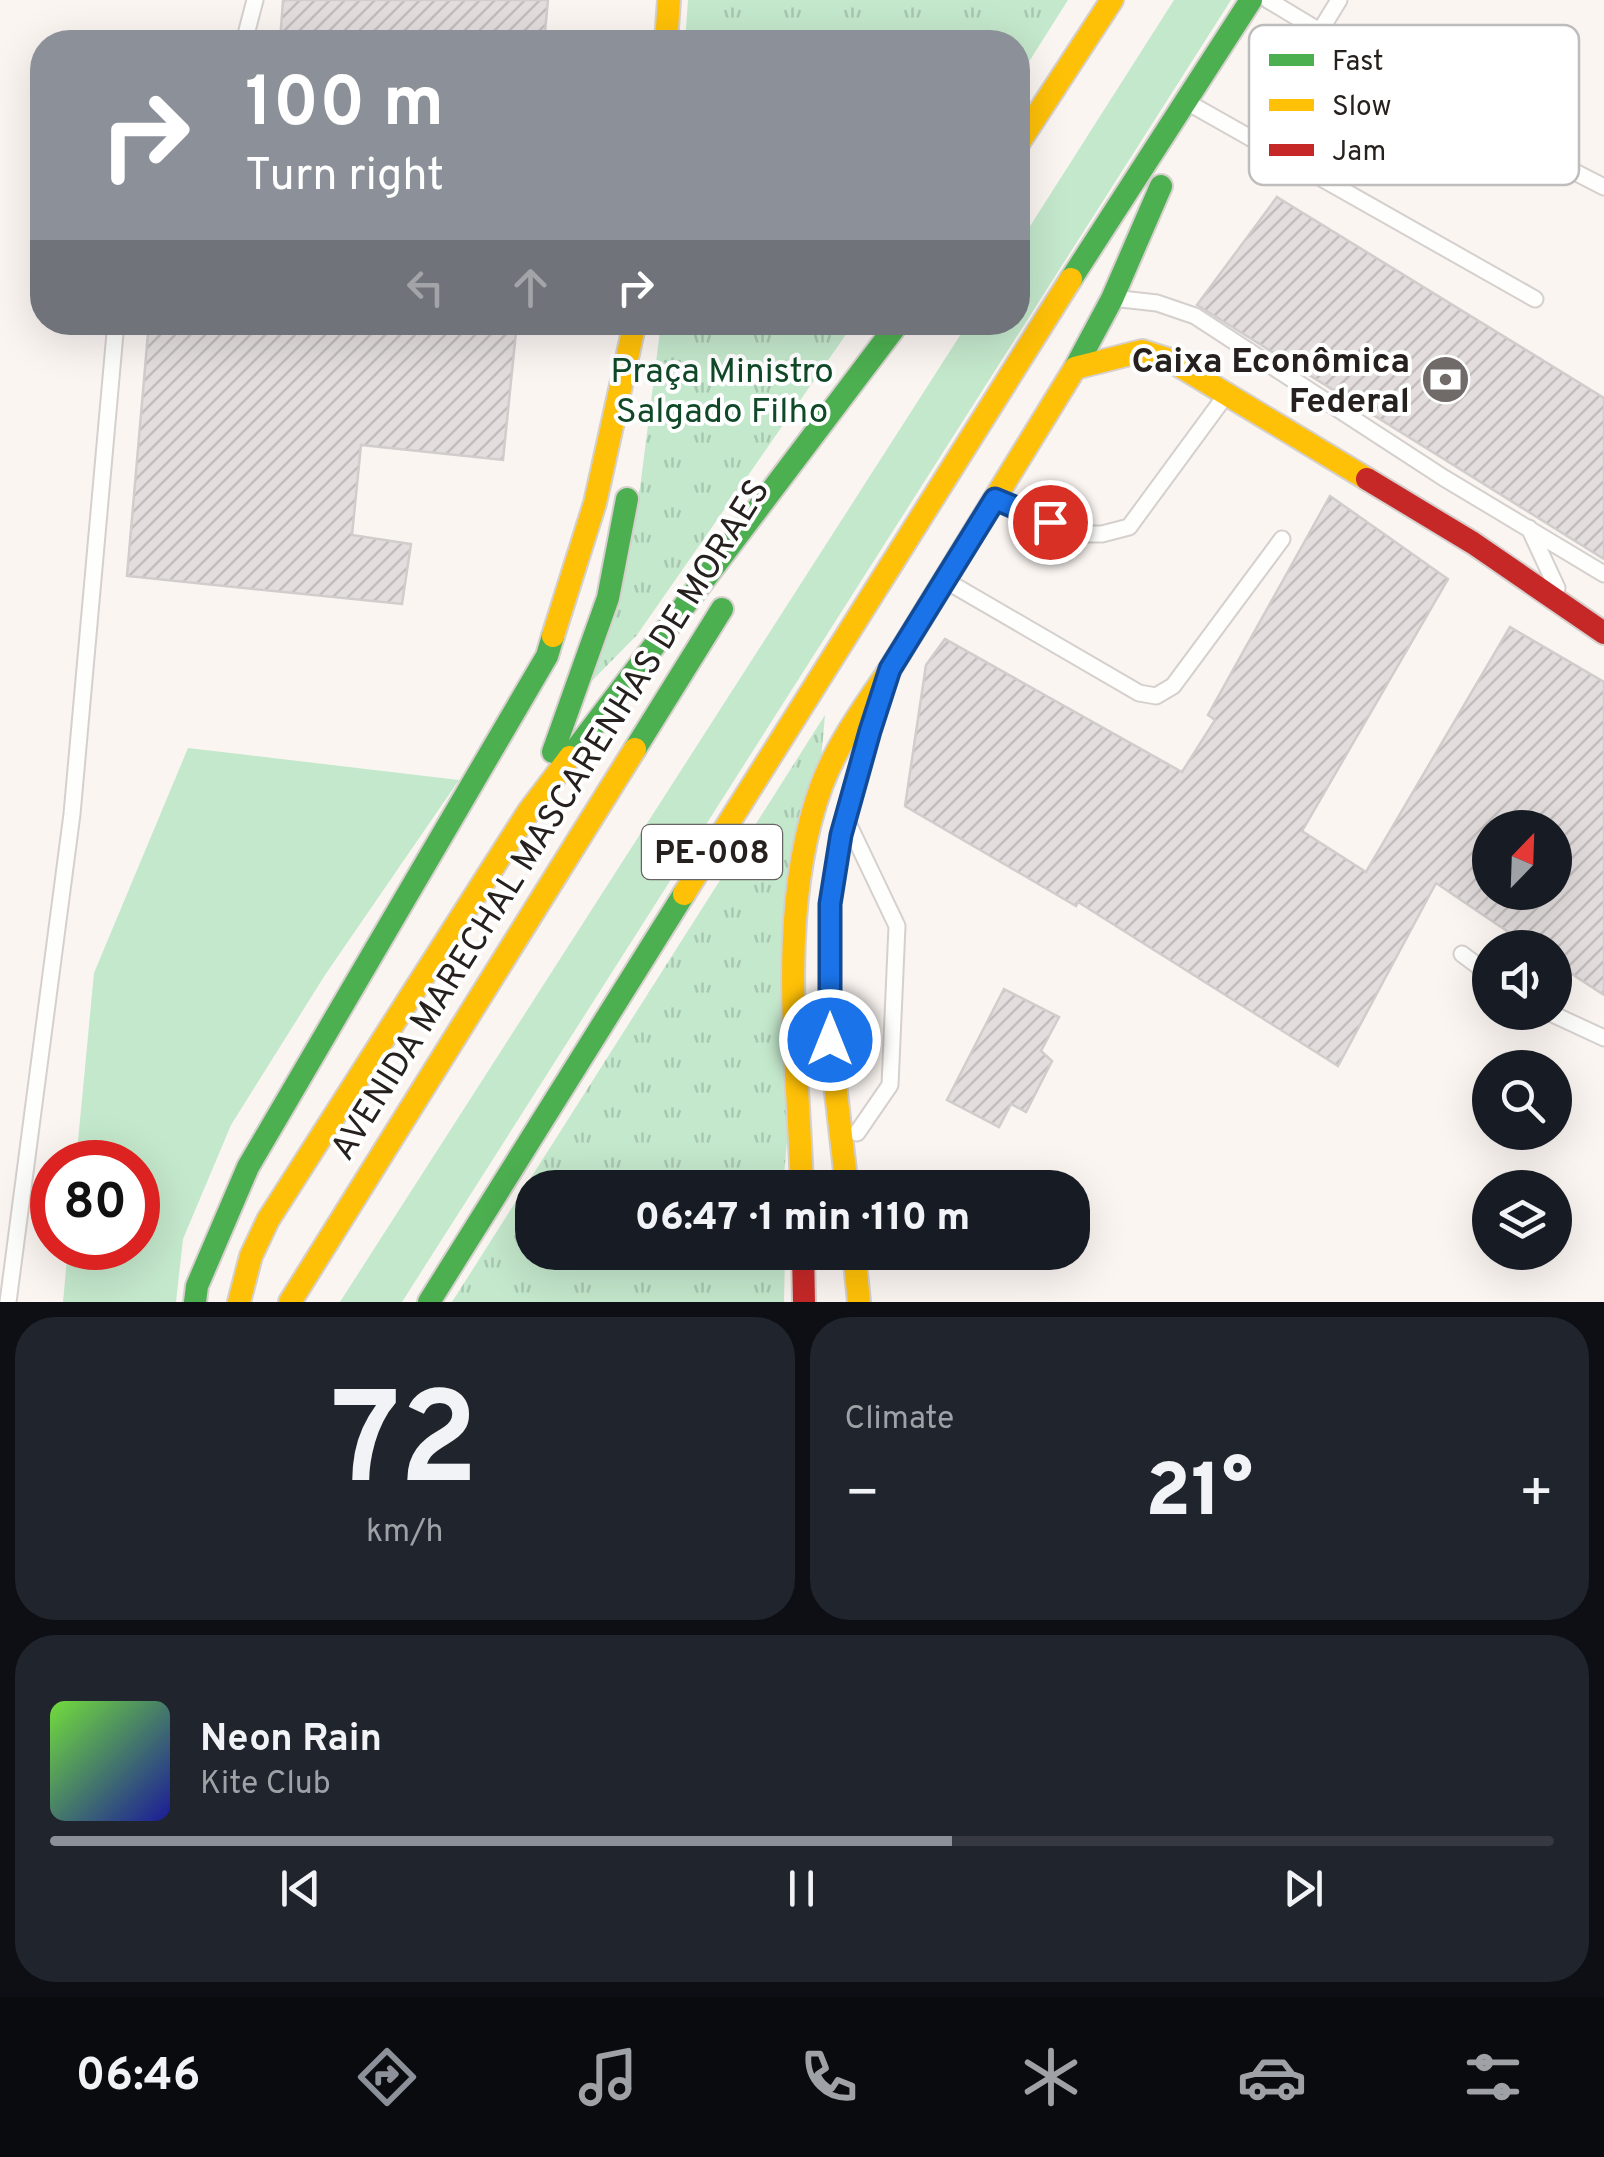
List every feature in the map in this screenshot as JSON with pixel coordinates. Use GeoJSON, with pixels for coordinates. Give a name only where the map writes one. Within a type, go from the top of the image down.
{"type":"FeatureCollection","features":[{"type":"Feature","properties":{"kind":"main road"},"geometry":{"type":"LineString","coordinates":[[667,30],[669,0]]}},
{"type":"Feature","properties":{"kind":"main road"},"geometry":{"type":"LineString","coordinates":[[1030,126],[1112,0]]}},
{"type":"Feature","properties":{"kind":"main road","name":"PE-008"},"geometry":{"type":"LineString","coordinates":[[430,1302],[1251,0]]}},
{"type":"Feature","properties":{"kind":"main road"},"geometry":{"type":"LineString","coordinates":[[802,1170],[798,912],[819,790],[850,728],[1075,368],[1112,298],[1216,52]]}},
{"type":"Feature","properties":{"kind":"main road"},"geometry":{"type":"LineString","coordinates":[[195,1302],[197,1286],[248,1166],[546,656],[595,503],[632,335]]}},
{"type":"Feature","properties":{"kind":"main road"},"geometry":{"type":"LineString","coordinates":[[640,406],[645,335]]}},
{"type":"Feature","properties":{"kind":"main road"},"geometry":{"type":"LineString","coordinates":[[239,1302],[251,1256],[268,1220],[532,806],[890,335]]}},
{"type":"Feature","properties":{"kind":"main road","name":"AVENIDA MARECHAL MASCARENHAS DE MORAES"},"geometry":{"type":"LineString","coordinates":[[766,539],[892,335]]}},
{"type":"Feature","properties":{"kind":"main road"},"geometry":{"type":"LineString","coordinates":[[1075,368],[1142,351],[1170,360],[1472,542],[1604,633]]}},
{"type":"Feature","properties":{"kind":"main road"},"geometry":{"type":"LineString","coordinates":[[532,806],[608,598],[632,473]]}},
{"type":"Feature","properties":{"kind":"main road","name":"AVENIDA MARECHAL MASCARENHAS DE MORAES"},"geometry":{"type":"LineString","coordinates":[[290,1302],[734,589]]}},
{"type":"Feature","properties":{"kind":"main road"},"geometry":{"type":"LineString","coordinates":[[866,749],[890,669]]}},
{"type":"Feature","properties":{"kind":"main road"},"geometry":{"type":"LineString","coordinates":[[837,864],[848,811]]}},
{"type":"Feature","properties":{"kind":"main road"},"geometry":{"type":"LineString","coordinates":[[830,1020],[845,1170]]}},
{"type":"Feature","properties":{"kind":"main road"},"geometry":{"type":"LineString","coordinates":[[803,1270],[804,1302]]}},
{"type":"Feature","properties":{"kind":"main road"},"geometry":{"type":"LineString","coordinates":[[855,1270],[858,1302]]}},
{"type":"Feature","properties":{"kind":"lane"},"geometry":{"type":"LineString","coordinates":[[247,30],[254,0]]}},
{"type":"Feature","properties":{"kind":"lane"},"geometry":{"type":"LineString","coordinates":[[1268,0],[1310,25]]}},
{"type":"Feature","properties":{"kind":"lane"},"geometry":{"type":"LineString","coordinates":[[1324,25],[1339,0]]}},
{"type":"Feature","properties":{"kind":"lane"},"geometry":{"type":"LineString","coordinates":[[1194,106],[1249,137]]}},
{"type":"Feature","properties":{"kind":"lane"},"geometry":{"type":"LineString","coordinates":[[1579,174],[1604,187]]}},
{"type":"Feature","properties":{"kind":"lane"},"geometry":{"type":"LineString","coordinates":[[1334,185],[1535,299]]}},
{"type":"Feature","properties":{"kind":"lane"},"geometry":{"type":"LineString","coordinates":[[1112,298],[1157,303],[1195,316],[1604,574]]}},
{"type":"Feature","properties":{"kind":"lane"},"geometry":{"type":"LineString","coordinates":[[8,1302],[72,814],[115,335]]}},
{"type":"Feature","properties":{"kind":"lane"},"geometry":{"type":"LineString","coordinates":[[995,499],[1078,534],[1102,534],[1129,526],[1228,392]]}},
{"type":"Feature","properties":{"kind":"lane"},"geometry":{"type":"LineString","coordinates":[[1529,528],[1568,610]]}},
{"type":"Feature","properties":{"kind":"lane"},"geometry":{"type":"LineString","coordinates":[[944,580],[1139,693],[1156,696],[1173,686],[1282,539]]}},
{"type":"Feature","properties":{"kind":"lane"},"geometry":{"type":"LineString","coordinates":[[843,1152],[890,1085],[898,926],[848,811]]}},
{"type":"Feature","properties":{"kind":"lane"},"geometry":{"type":"LineString","coordinates":[[1462,954],[1472,961]]}},
{"type":"Feature","properties":{"kind":"lane"},"geometry":{"type":"LineString","coordinates":[[1572,1023],[1604,1038]]}},
{"type":"Feature","properties":{"kind":"green space"},"geometry":{"type":"Polygon","coordinates":[[[688,0],[1068,0],[1030,60],[1030,30],[686,30],[688,0]]]}},
{"type":"Feature","properties":{"kind":"green space"},"geometry":{"type":"Polygon","coordinates":[[[1174,0],[1231,0],[1030,316],[1030,226],[1174,0]]]}},
{"type":"Feature","properties":{"kind":"green space","name":"Praça Ministro Salgado Filho"},"geometry":{"type":"Polygon","coordinates":[[[659,335],[846,335],[637,635],[577,696],[640,488],[659,335]]]}},
{"type":"Feature","properties":{"kind":"green space"},"geometry":{"type":"Polygon","coordinates":[[[960,335],[1018,335],[402,1302],[340,1302],[960,335]]]}},
{"type":"Feature","properties":{"kind":"green space"},"geometry":{"type":"Polygon","coordinates":[[[825,715],[785,1170],[536,1170],[825,715]]]}},
{"type":"Feature","properties":{"kind":"green space"},"geometry":{"type":"Polygon","coordinates":[[[188,748],[459,780],[325,975],[231,1125],[183,1239],[176,1302],[63,1302],[66,1270],[160,1270],[160,1140],[78,1140],[94,973],[188,748]]]}},
{"type":"Feature","properties":{"kind":"green space"},"geometry":{"type":"Polygon","coordinates":[[[515,1203],[515,1270],[785,1270],[784,1302],[452,1302],[515,1203]]]}},
{"type":"Feature","properties":{"kind":"building"},"geometry":{"type":"Polygon","coordinates":[[[283,0],[548,0],[545,30],[281,30],[283,0]]]}},
{"type":"Feature","properties":{"kind":"building","name":"Caixa Econômica Federal"},"geometry":{"type":"Polygon","coordinates":[[[1277,197],[1604,398],[1604,559],[1197,305],[1277,197]]]}},
{"type":"Feature","properties":{"kind":"building"},"geometry":{"type":"Polygon","coordinates":[[[148,335],[516,335],[503,460],[361,445],[352,535],[411,544],[402,604],[127,576],[148,335]]]}},
{"type":"Feature","properties":{"kind":"building"},"geometry":{"type":"Polygon","coordinates":[[[1330,496],[1448,579],[1302,831],[1366,872],[1510,627],[1604,682],[1604,995],[1572,974],[1572,930],[1505,930],[1476,910],[1572,910],[1572,810],[1472,810],[1472,907],[1436,883],[1338,1066],[1078,902],[1076,906],[905,806],[926,665],[945,639],[1182,772],[1215,720],[1208,715],[1330,496]]]}},
{"type":"Feature","properties":{"kind":"building"},"geometry":{"type":"Polygon","coordinates":[[[1004,989],[1059,1017],[1041,1051],[1052,1061],[1026,1112],[1011,1104],[999,1127],[947,1100],[1004,989]]]}},
{"type":"Feature","properties":{"kind":"traffic: fast"},"geometry":{"type":"LineString","coordinates":[[1071,279],[1251,0]]}},
{"type":"Feature","properties":{"kind":"traffic: fast"},"geometry":{"type":"LineString","coordinates":[[1075,368],[1112,299],[1161,186]]}},
{"type":"Feature","properties":{"kind":"traffic: fast"},"geometry":{"type":"LineString","coordinates":[[570,757],[889,335]]}},
{"type":"Feature","properties":{"kind":"traffic: fast"},"geometry":{"type":"LineString","coordinates":[[553,752],[608,598],[627,499]]}},
{"type":"Feature","properties":{"kind":"traffic: fast"},"geometry":{"type":"LineString","coordinates":[[635,749],[722,609]]}},
{"type":"Feature","properties":{"kind":"traffic: fast"},"geometry":{"type":"LineString","coordinates":[[195,1302],[197,1286],[248,1167],[547,656],[553,636]]}},
{"type":"Feature","properties":{"kind":"traffic: fast"},"geometry":{"type":"LineString","coordinates":[[429,1302],[684,894]]}},
{"type":"Feature","properties":{"kind":"traffic: slow"},"geometry":{"type":"LineString","coordinates":[[667,30],[669,0]]}},
{"type":"Feature","properties":{"kind":"traffic: slow"},"geometry":{"type":"LineString","coordinates":[[1030,126],[1112,0]]}},
{"type":"Feature","properties":{"kind":"traffic: slow"},"geometry":{"type":"LineString","coordinates":[[684,894],[1071,279]]}},
{"type":"Feature","properties":{"kind":"traffic: slow"},"geometry":{"type":"LineString","coordinates":[[553,636],[595,503],[632,335]]}},
{"type":"Feature","properties":{"kind":"traffic: slow"},"geometry":{"type":"LineString","coordinates":[[890,669],[1075,368],[1142,351],[1170,360],[1367,479]]}},
{"type":"Feature","properties":{"kind":"traffic: slow"},"geometry":{"type":"LineString","coordinates":[[801,1170],[793,986],[798,884],[821,787],[852,726],[890,669]]}},
{"type":"Feature","properties":{"kind":"traffic: slow"},"geometry":{"type":"LineString","coordinates":[[290,1302],[635,749]]}},
{"type":"Feature","properties":{"kind":"traffic: slow"},"geometry":{"type":"LineString","coordinates":[[239,1302],[251,1256],[268,1220],[529,811],[570,757]]}},
{"type":"Feature","properties":{"kind":"traffic: slow"},"geometry":{"type":"LineString","coordinates":[[831,1049],[845,1170]]}},
{"type":"Feature","properties":{"kind":"traffic: slow"},"geometry":{"type":"LineString","coordinates":[[856,1270],[859,1302]]}},
{"type":"Feature","properties":{"kind":"traffic: jam"},"geometry":{"type":"LineString","coordinates":[[1367,479],[1473,543],[1604,633]]}},
{"type":"Feature","properties":{"kind":"traffic: jam"},"geometry":{"type":"LineString","coordinates":[[803,1270],[804,1302]]}},
{"type":"Feature","properties":{"kind":"place","name":"Caixa Econômica Federal"},"geometry":{"type":"Point","coordinates":[1445,380]}},
{"type":"Feature","properties":{"kind":"route"},"geometry":{"type":"LineString","coordinates":[[830,1040],[830,904],[841,835],[890,669],[995,499],[1050,522]]}}]}
